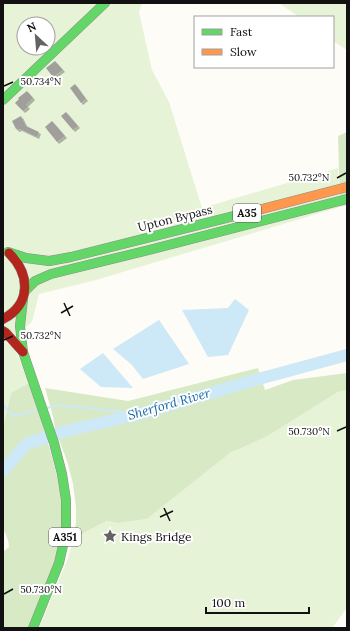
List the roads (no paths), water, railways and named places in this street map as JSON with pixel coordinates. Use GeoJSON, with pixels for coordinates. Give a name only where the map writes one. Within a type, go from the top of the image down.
{"type":"FeatureCollection","features":[{"type":"Feature","properties":{"kind":"main road"},"geometry":{"type":"LineString","coordinates":[[3,100],[105,3]]}},
{"type":"Feature","properties":{"kind":"main road","name":"Upton Bypass"},"geometry":{"type":"LineString","coordinates":[[5,251],[26,258],[49,261],[72,257],[347,187]]}},
{"type":"Feature","properties":{"kind":"main road","name":"Upton Bypass"},"geometry":{"type":"LineString","coordinates":[[3,319],[17,308],[23,296],[35,281],[51,274],[347,199]]}},
{"type":"Feature","properties":{"kind":"main road"},"geometry":{"type":"LineString","coordinates":[[5,251],[15,258],[22,270],[25,283],[23,296]]}},
{"type":"Feature","properties":{"kind":"main road","name":"A351"},"geometry":{"type":"LineString","coordinates":[[23,296],[20,326],[23,352],[54,443],[62,474],[66,500],[66,532],[59,563],[32,628]]}},
{"type":"Feature","properties":{"kind":"main road","name":"A351"},"geometry":{"type":"LineString","coordinates":[[3,331],[23,352]]}},
{"type":"Feature","properties":{"kind":"water"},"geometry":{"type":"Polygon","coordinates":[[[235,299],[249,310],[228,355],[208,357],[182,310],[228,308],[235,299]]]}},
{"type":"Feature","properties":{"kind":"water"},"geometry":{"type":"Polygon","coordinates":[[[159,320],[189,364],[143,379],[132,365],[113,349],[159,320]]]}},
{"type":"Feature","properties":{"kind":"water"},"geometry":{"type":"Polygon","coordinates":[[[103,353],[133,388],[101,387],[80,369],[103,353]]]}},
{"type":"Feature","properties":{"kind":"waterway","name":"Sherford River"},"geometry":{"type":"LineString","coordinates":[[3,471],[26,444],[66,431],[136,415],[347,355]]}},
{"type":"Feature","properties":{"kind":"waterway"},"geometry":{"type":"LineString","coordinates":[[3,405],[13,416],[39,410]]}},
{"type":"Feature","properties":{"kind":"waterway"},"geometry":{"type":"LineString","coordinates":[[47,408],[59,405],[123,412],[136,415]]}},
{"type":"Feature","properties":{"kind":"place","name":"Kings Bridge"},"geometry":{"type":"Point","coordinates":[110,536]}}]}
